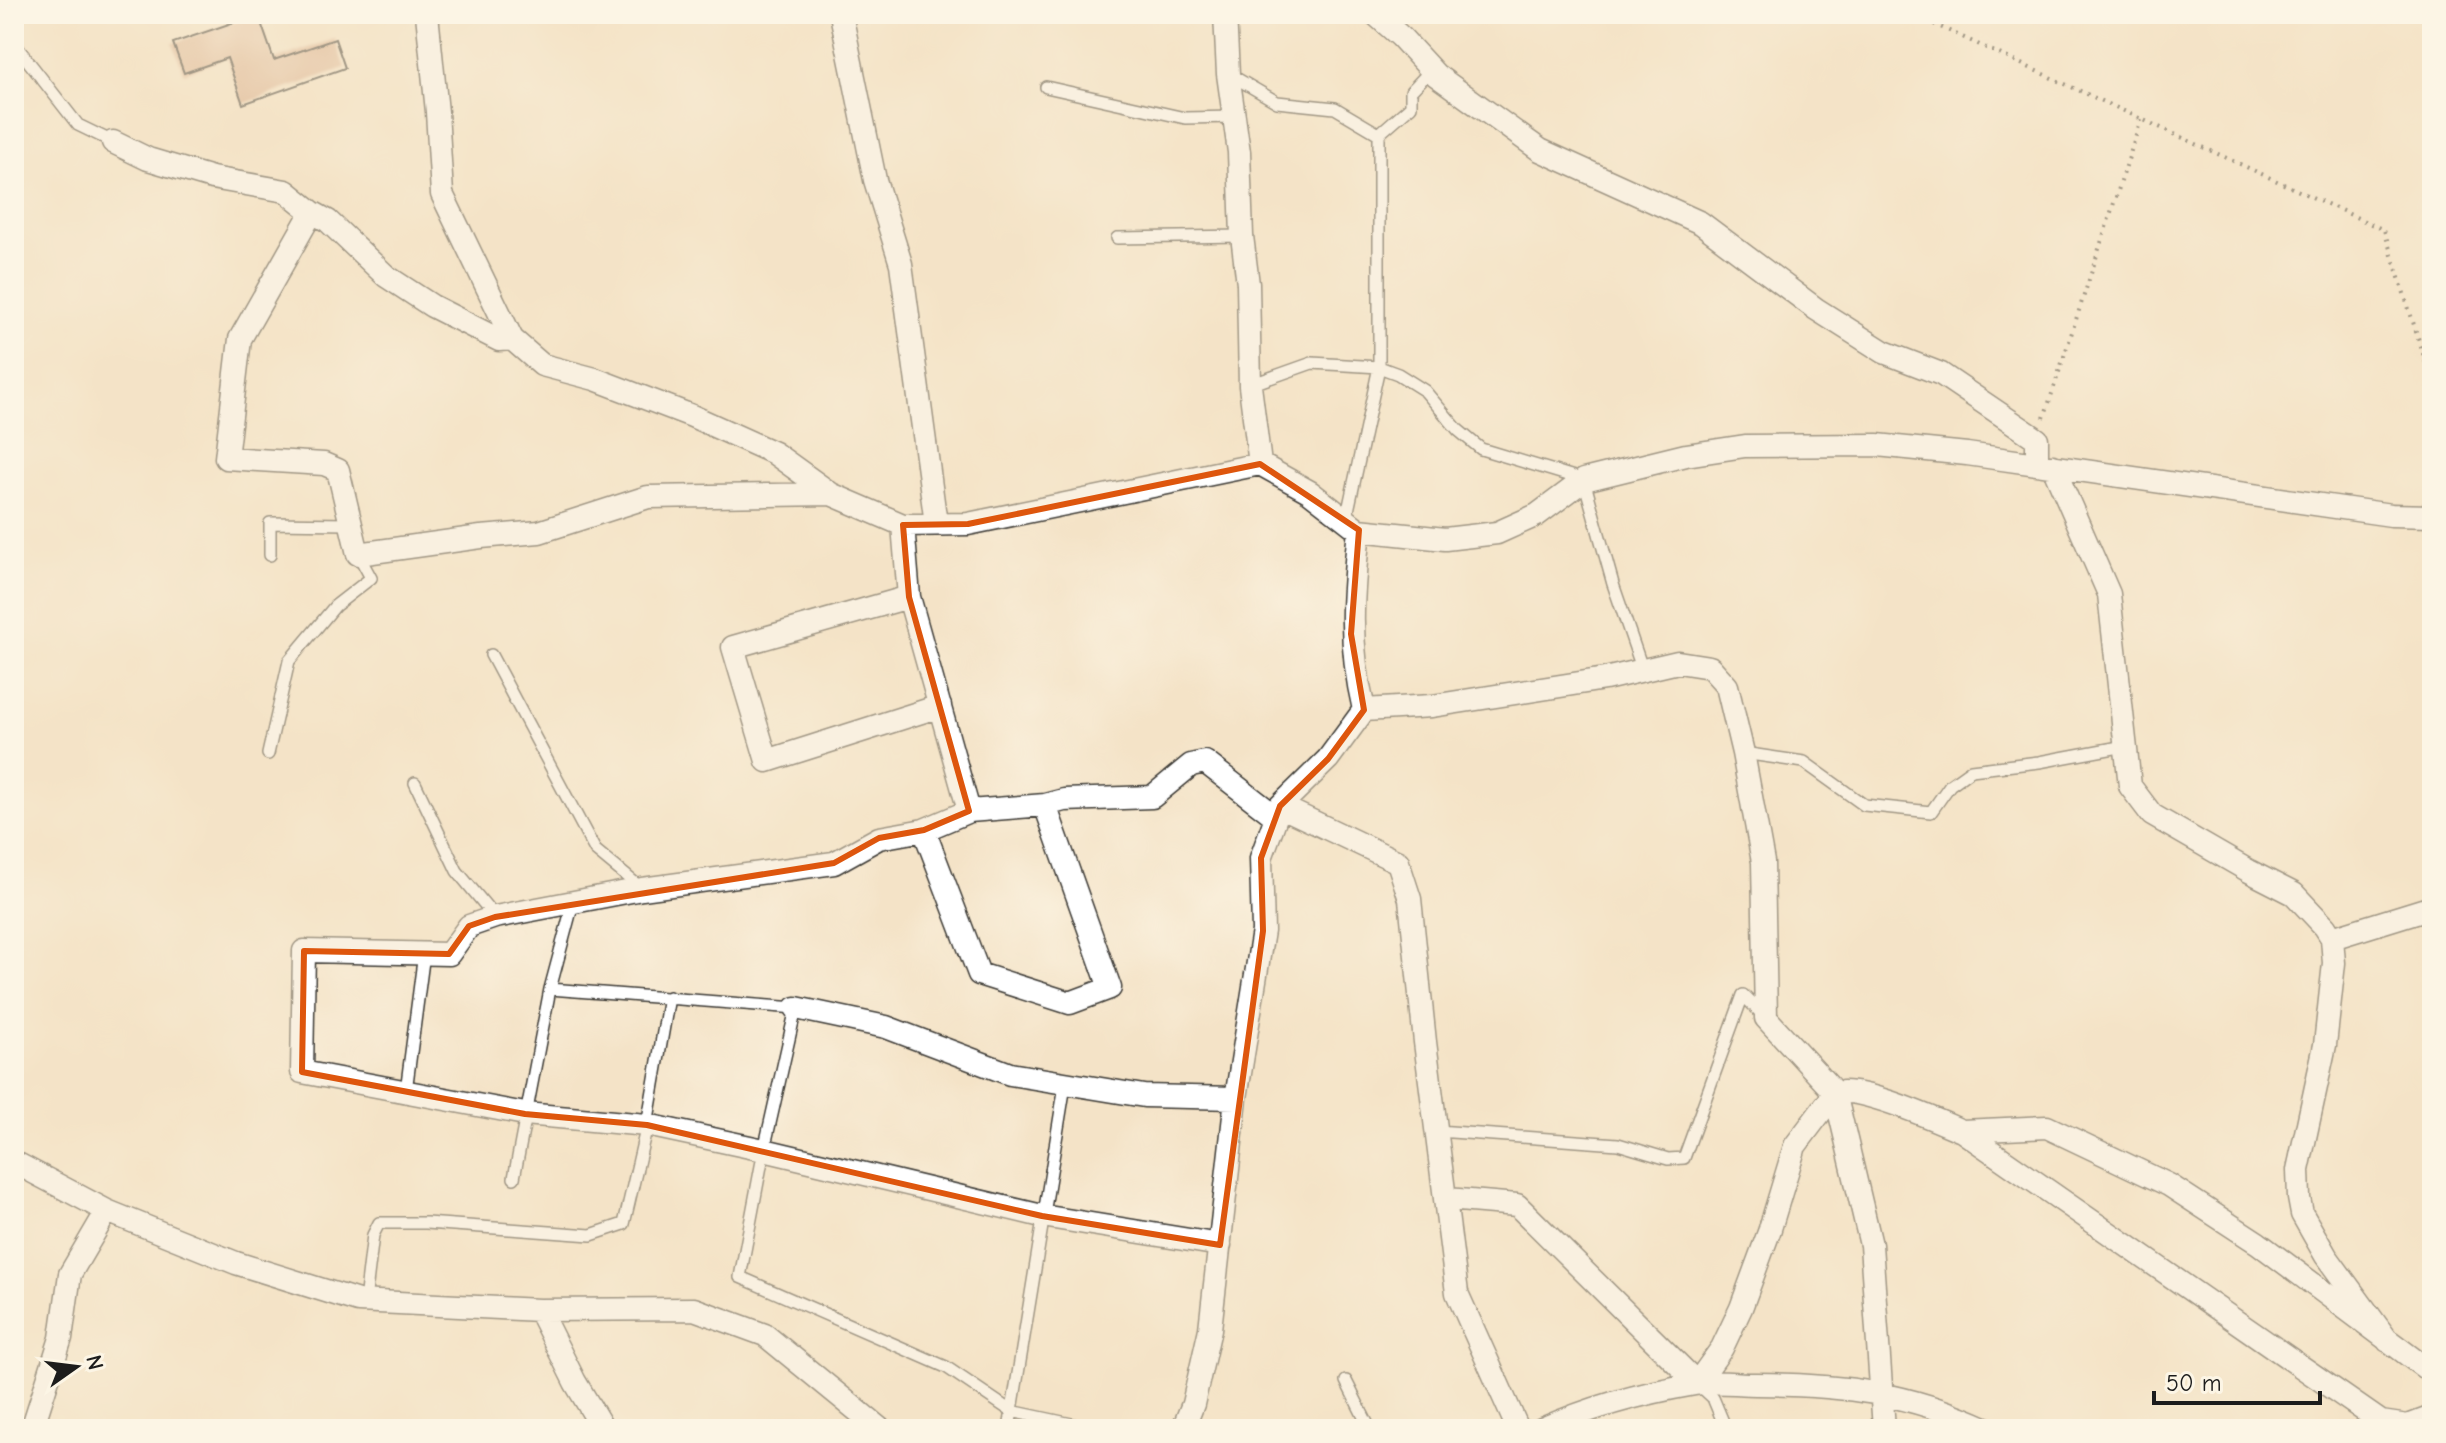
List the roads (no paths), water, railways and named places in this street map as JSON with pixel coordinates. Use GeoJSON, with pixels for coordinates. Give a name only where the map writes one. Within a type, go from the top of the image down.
{"type":"FeatureCollection","features":[{"type":"Feature","properties":{"kind":"street"},"geometry":{"type":"LineString","coordinates":[[427,14],[442,194],[512,339],[542,365],[595,379],[692,416],[774,453],[831,494],[903,525],[968,524],[1260,464],[1310,492],[1352,525],[1445,539],[1497,533],[1537,515],[1584,480],[1657,461],[1745,446],[1877,445],[2045,464],[2391,515],[2432,516]]}},
{"type":"Feature","properties":{"kind":"street"},"geometry":{"type":"LineString","coordinates":[[841,14],[875,180],[901,264],[936,524]]}},
{"type":"Feature","properties":{"kind":"street"},"geometry":{"type":"LineString","coordinates":[[1225,14],[1248,284],[1250,386],[1260,464]]}},
{"type":"Feature","properties":{"kind":"street"},"geometry":{"type":"LineString","coordinates":[[1375,14],[1431,70],[1540,150],[1701,223],[1816,309],[1861,338],[1884,352],[1941,374],[2037,439],[2045,464],[2109,594],[2130,786],[2152,815],[2294,894],[2332,938],[2334,963],[2325,1045],[2298,1170],[2299,1198],[2302,1214],[2326,1256],[2388,1341]]}},
{"type":"Feature","properties":{"kind":"street"},"geometry":{"type":"LineString","coordinates":[[113,142],[148,159],[212,178],[286,191],[328,221],[386,276],[432,306],[499,340],[512,339]]}},
{"type":"Feature","properties":{"kind":"street"},"geometry":{"type":"LineString","coordinates":[[312,212],[240,339],[226,458],[324,464],[338,470],[358,554],[539,532],[648,497],[831,494]]}},
{"type":"Feature","properties":{"kind":"street"},"geometry":{"type":"LineString","coordinates":[[903,525],[909,597],[969,811]]}},
{"type":"Feature","properties":{"kind":"street"},"geometry":{"type":"LineString","coordinates":[[1352,525],[1351,634],[1354,670],[1364,710]]}},
{"type":"Feature","properties":{"kind":"street"},"geometry":{"type":"LineString","coordinates":[[909,597],[733,647],[767,761],[940,706]]}},
{"type":"Feature","properties":{"kind":"street"},"geometry":{"type":"LineString","coordinates":[[1364,710],[1432,706],[1605,679],[1678,662],[1710,667],[1727,686],[1763,862],[1766,1018],[1835,1093],[1871,1245],[1884,1429]]}},
{"type":"Feature","properties":{"kind":"street"},"geometry":{"type":"LineString","coordinates":[[1183,1429],[1193,1404],[1210,1329],[1236,1098],[1263,931],[1261,858],[1278,812],[1328,759],[1364,710]]}},
{"type":"Feature","properties":{"kind":"street"},"geometry":{"type":"LineString","coordinates":[[1220,1245],[1042,1216],[647,1125],[525,1114],[302,1072],[304,951],[449,954],[469,926],[495,917],[642,889],[834,863],[879,838],[924,830],[969,811],[1045,805],[1064,800],[1152,797],[1191,765],[1205,762],[1278,812],[1398,862],[1410,899],[1457,1293],[1518,1429]]}},
{"type":"Feature","properties":{"kind":"street"},"geometry":{"type":"LineString","coordinates":[[924,830],[979,974],[1070,1003],[1110,988],[1045,805]]}},
{"type":"Feature","properties":{"kind":"street"},"geometry":{"type":"LineString","coordinates":[[2332,938],[2432,907]]}},
{"type":"Feature","properties":{"kind":"street"},"geometry":{"type":"LineString","coordinates":[[796,1008],[886,1027],[1010,1074],[1144,1096],[1236,1098]]}},
{"type":"Feature","properties":{"kind":"street"},"geometry":{"type":"LineString","coordinates":[[1697,1383],[1722,1348],[1741,1308],[1769,1232],[1795,1146],[1835,1093],[1844,1090],[1897,1105],[1962,1131],[2381,1422],[2408,1426],[2432,1417]]}},
{"type":"Feature","properties":{"kind":"street"},"geometry":{"type":"LineString","coordinates":[[1962,1131],[2047,1127],[2169,1185],[2258,1243],[2432,1373]]}},
{"type":"Feature","properties":{"kind":"street"},"geometry":{"type":"LineString","coordinates":[[14,1162],[107,1211],[236,1263],[365,1301],[539,1310],[694,1309],[765,1335],[880,1429]]}},
{"type":"Feature","properties":{"kind":"street"},"geometry":{"type":"LineString","coordinates":[[1447,1199],[1517,1205],[1697,1383]]}},
{"type":"Feature","properties":{"kind":"street"},"geometry":{"type":"LineString","coordinates":[[32,1429],[61,1338],[70,1274],[107,1211]]}},
{"type":"Feature","properties":{"kind":"street"},"geometry":{"type":"LineString","coordinates":[[539,1310],[602,1429]]}},
{"type":"Feature","properties":{"kind":"street"},"geometry":{"type":"LineString","coordinates":[[1542,1429],[1575,1414],[1697,1383],[1825,1385],[1881,1393],[1953,1413],[1988,1429]]}},
{"type":"Feature","properties":{"kind":"lane"},"geometry":{"type":"LineString","coordinates":[[14,43],[78,125],[113,142]]}},
{"type":"Feature","properties":{"kind":"lane"},"geometry":{"type":"LineString","coordinates":[[1352,525],[1379,367],[1379,134],[1411,106],[1411,91],[1431,70]]}},
{"type":"Feature","properties":{"kind":"lane"},"geometry":{"type":"LineString","coordinates":[[1228,74],[1277,102],[1335,108],[1379,134]]}},
{"type":"Feature","properties":{"kind":"lane"},"geometry":{"type":"LineString","coordinates":[[1046,87],[1185,118],[1234,117]]}},
{"type":"Feature","properties":{"kind":"lane"},"geometry":{"type":"LineString","coordinates":[[1117,238],[1242,236]]}},
{"type":"Feature","properties":{"kind":"lane"},"geometry":{"type":"LineString","coordinates":[[1250,386],[1312,363],[1379,367],[1398,374],[1425,391],[1458,430],[1481,449],[1584,480],[1613,584],[1643,671]]}},
{"type":"Feature","properties":{"kind":"lane"},"geometry":{"type":"LineString","coordinates":[[270,555],[270,523],[349,524]]}},
{"type":"Feature","properties":{"kind":"lane"},"geometry":{"type":"LineString","coordinates":[[268,754],[289,661],[335,606],[371,578],[358,554]]}},
{"type":"Feature","properties":{"kind":"lane"},"geometry":{"type":"LineString","coordinates":[[491,655],[595,850],[642,889]]}},
{"type":"Feature","properties":{"kind":"lane"},"geometry":{"type":"LineString","coordinates":[[1743,753],[1804,762],[1864,805],[1931,812],[1950,785],[1971,770],[2039,762],[2125,746]]}},
{"type":"Feature","properties":{"kind":"lane"},"geometry":{"type":"LineString","coordinates":[[415,783],[457,871],[495,917]]}},
{"type":"Feature","properties":{"kind":"lane"},"geometry":{"type":"LineString","coordinates":[[514,1178],[550,989],[573,903]]}},
{"type":"Feature","properties":{"kind":"lane"},"geometry":{"type":"LineString","coordinates":[[406,1091],[424,953]]}},
{"type":"Feature","properties":{"kind":"lane"},"geometry":{"type":"LineString","coordinates":[[550,989],[796,1008],[740,1277],[946,1367],[1011,1411],[1095,1429]]}},
{"type":"Feature","properties":{"kind":"lane"},"geometry":{"type":"LineString","coordinates":[[1437,1131],[1618,1144],[1668,1159],[1684,1158],[1743,995],[1766,1018]]}},
{"type":"Feature","properties":{"kind":"lane"},"geometry":{"type":"LineString","coordinates":[[365,1301],[373,1235],[379,1223],[426,1223],[591,1235],[624,1224],[647,1125],[669,997]]}},
{"type":"Feature","properties":{"kind":"lane"},"geometry":{"type":"LineString","coordinates":[[1009,1429],[1065,1085]]}},
{"type":"Feature","properties":{"kind":"lane"},"geometry":{"type":"LineString","coordinates":[[1346,1381],[1370,1429]]}},
{"type":"Feature","properties":{"kind":"lane"},"geometry":{"type":"LineString","coordinates":[[1697,1383],[1713,1398],[1726,1429]]}}]}
